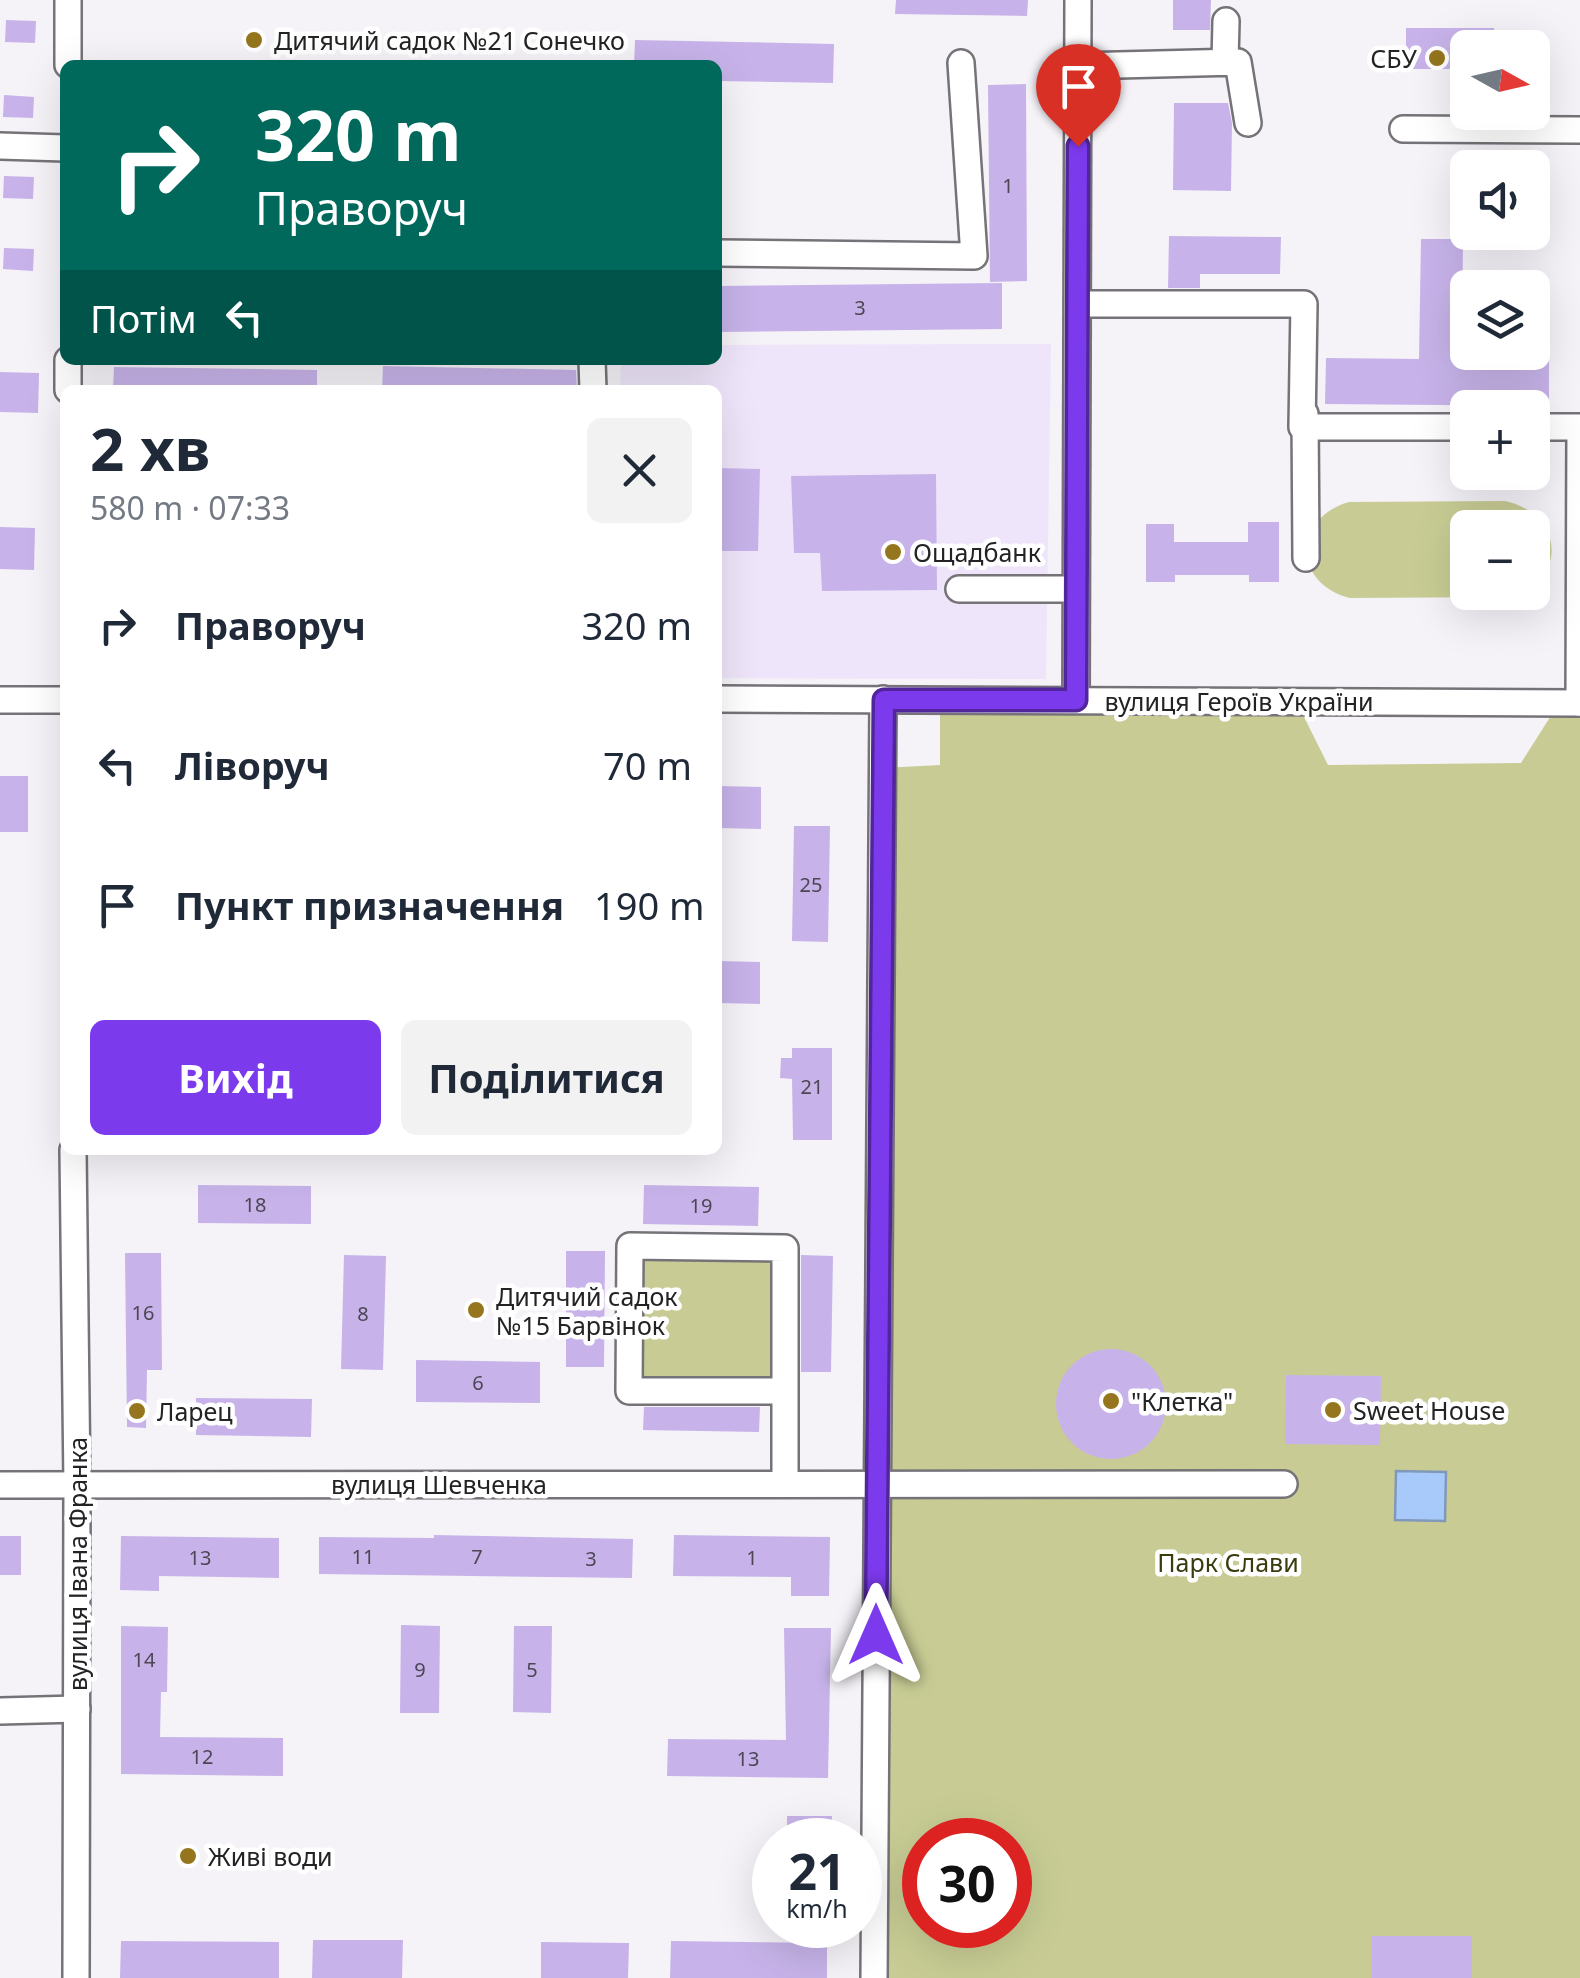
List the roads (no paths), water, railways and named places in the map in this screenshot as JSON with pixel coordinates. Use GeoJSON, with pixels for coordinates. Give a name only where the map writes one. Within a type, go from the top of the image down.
{"type":"FeatureCollection","features":[{"type":"Feature","properties":{"kind":"street"},"geometry":{"type":"LineString","coordinates":[[68,0],[68,60]]}},
{"type":"Feature","properties":{"kind":"street"},"geometry":{"type":"LineString","coordinates":[[1076,700],[1078,0]]}},
{"type":"Feature","properties":{"kind":"street"},"geometry":{"type":"LineString","coordinates":[[1225,62],[1226,22]]}},
{"type":"Feature","properties":{"kind":"street"},"geometry":{"type":"LineString","coordinates":[[1078,66],[1238,62],[1248,123]]}},
{"type":"Feature","properties":{"kind":"street"},"geometry":{"type":"LineString","coordinates":[[722,254],[974,256],[961,63]]}},
{"type":"Feature","properties":{"kind":"street"},"geometry":{"type":"LineString","coordinates":[[1403,128],[1580,130]]}},
{"type":"Feature","properties":{"kind":"street"},"geometry":{"type":"LineString","coordinates":[[0,146],[60,148]]}},
{"type":"Feature","properties":{"kind":"street"},"geometry":{"type":"LineString","coordinates":[[1078,304],[1304,304]]}},
{"type":"Feature","properties":{"kind":"street"},"geometry":{"type":"LineString","coordinates":[[1304,304],[1302,427],[1450,427]]}},
{"type":"Feature","properties":{"kind":"street"},"geometry":{"type":"LineString","coordinates":[[1304,304],[1306,558]]}},
{"type":"Feature","properties":{"kind":"street"},"geometry":{"type":"LineString","coordinates":[[1550,427],[1580,427],[1580,703]]}},
{"type":"Feature","properties":{"kind":"street"},"geometry":{"type":"LineString","coordinates":[[959,589],[1076,590]]}},
{"type":"Feature","properties":{"kind":"street","name":"вулиця Героїв України"},"geometry":{"type":"LineString","coordinates":[[722,699],[1580,703]]}},
{"type":"Feature","properties":{"kind":"street"},"geometry":{"type":"LineString","coordinates":[[0,700],[60,700]]}},
{"type":"Feature","properties":{"kind":"street"},"geometry":{"type":"LineString","coordinates":[[874,1978],[884,700]]}},
{"type":"Feature","properties":{"kind":"street","name":"вулиця Івана Франка"},"geometry":{"type":"LineString","coordinates":[[73,1155],[76,1978]]}},
{"type":"Feature","properties":{"kind":"street"},"geometry":{"type":"LineString","coordinates":[[785,1391],[629,1391],[630,1246],[785,1248],[785,1391],[785,1483]]}},
{"type":"Feature","properties":{"kind":"street","name":"вулиця Шевченка"},"geometry":{"type":"LineString","coordinates":[[0,1484],[1284,1484]]}},
{"type":"Feature","properties":{"kind":"street"},"geometry":{"type":"LineString","coordinates":[[0,1710],[78,1709]]}},
{"type":"Feature","properties":{"kind":"water"},"geometry":{"type":"Polygon","coordinates":[[[1396,1471],[1446,1472],[1445,1521],[1395,1520],[1396,1471]]]}},
{"type":"Feature","properties":{"kind":"place","name":"Дитячий садок №21 Сонечко"},"geometry":{"type":"Point","coordinates":[254,40]}},
{"type":"Feature","properties":{"kind":"place","name":"СБУ"},"geometry":{"type":"Point","coordinates":[1437,58]}},
{"type":"Feature","properties":{"kind":"place","name":"Ощадбанк"},"geometry":{"type":"Point","coordinates":[893,552]}},
{"type":"Feature","properties":{"kind":"place","name":"Дитячий садок №15 Барвінок"},"geometry":{"type":"Point","coordinates":[476,1310]}},
{"type":"Feature","properties":{"kind":"place","name":"\"Клетка\""},"geometry":{"type":"Point","coordinates":[1111,1401]}},
{"type":"Feature","properties":{"kind":"place","name":"Sweet House"},"geometry":{"type":"Point","coordinates":[1333,1410]}},
{"type":"Feature","properties":{"kind":"place","name":"Ларец"},"geometry":{"type":"Point","coordinates":[137,1411]}},
{"type":"Feature","properties":{"kind":"place","name":"Живі води"},"geometry":{"type":"Point","coordinates":[188,1856]}},
{"type":"Feature","properties":{"kind":"park label","name":"Парк Слави"},"geometry":{"type":"Point","coordinates":[1228,1562]}}]}
